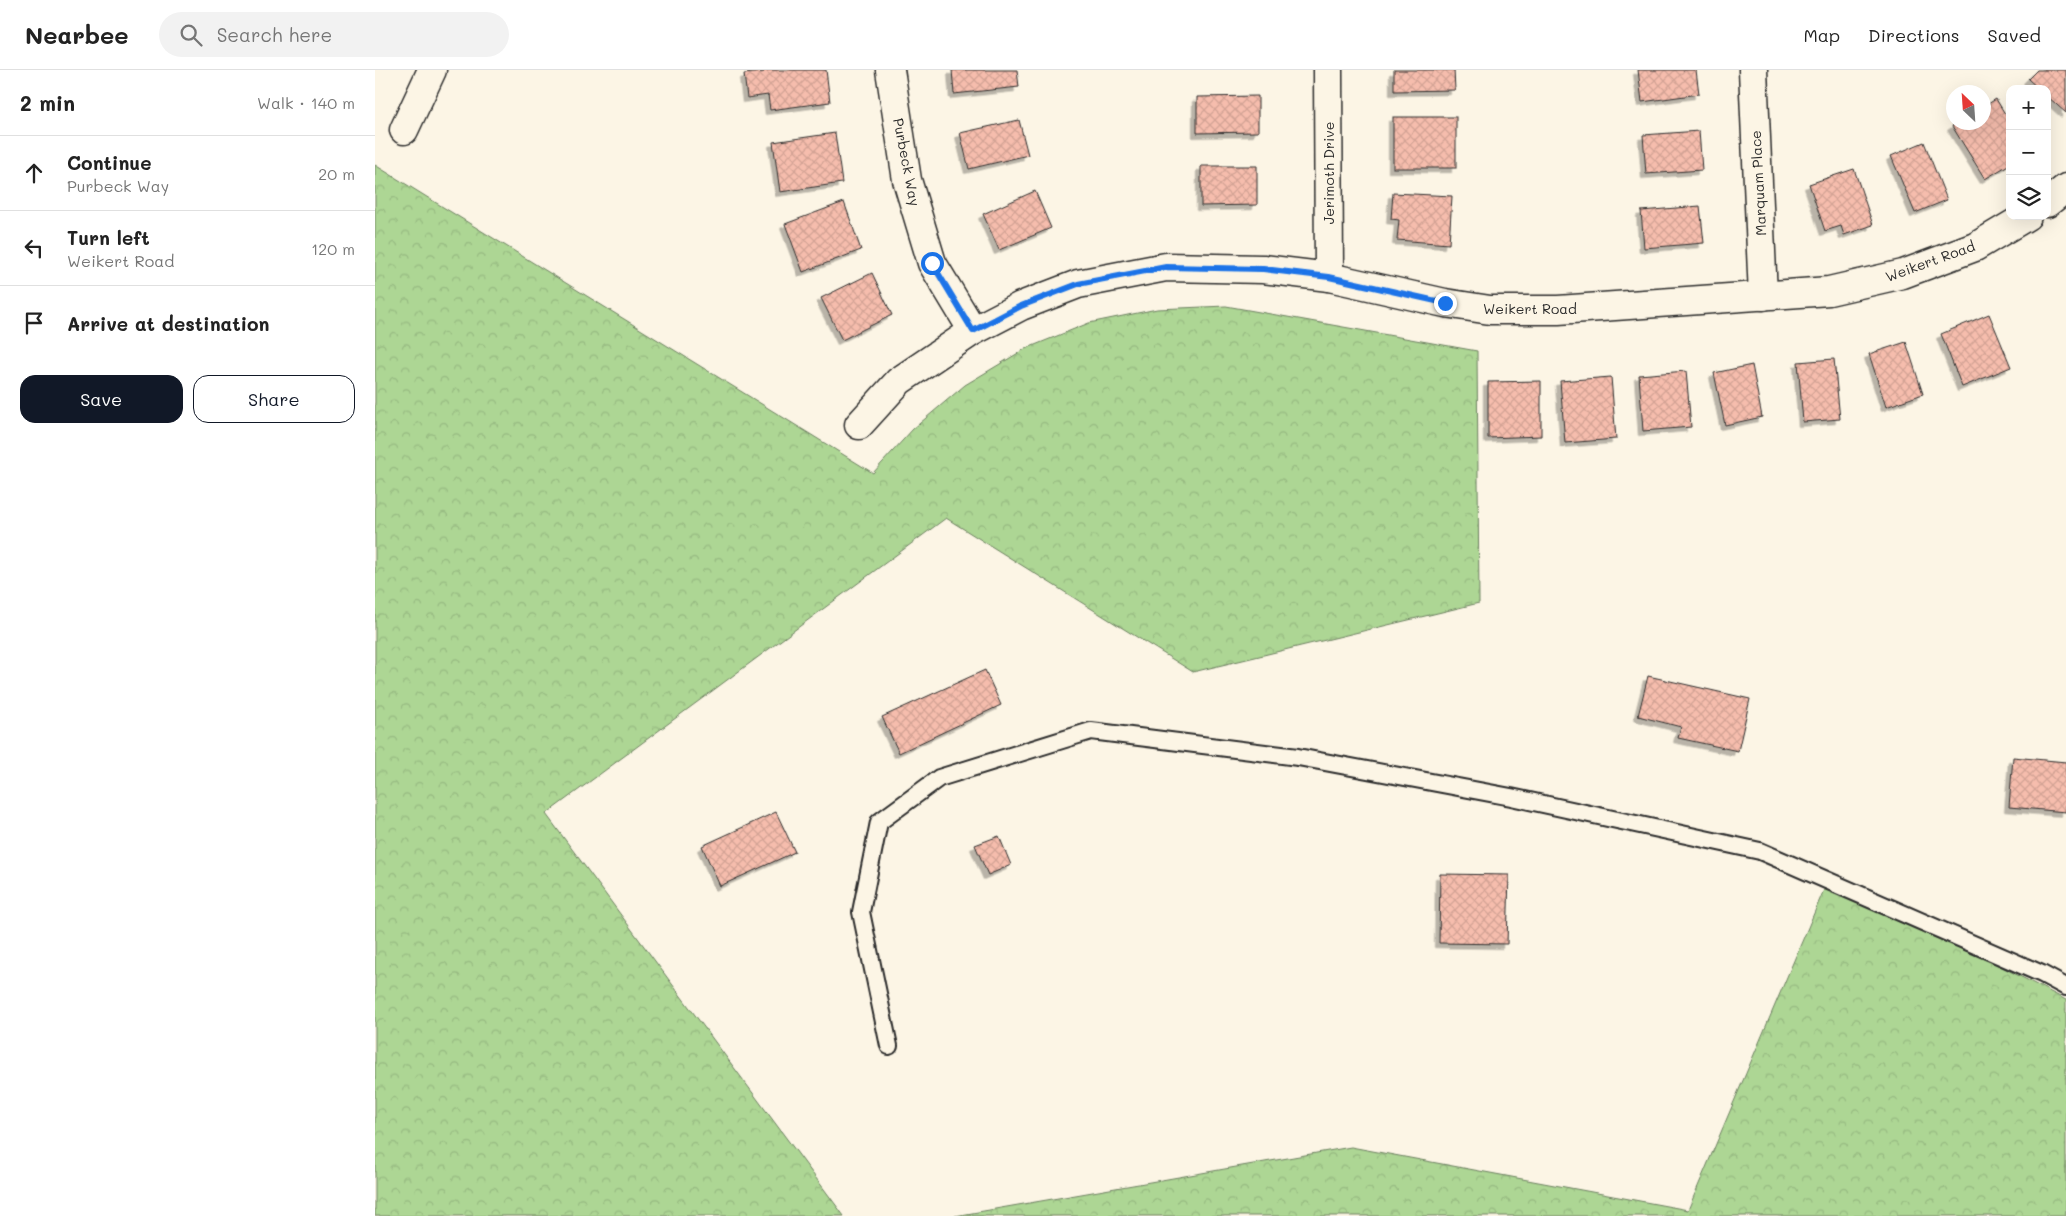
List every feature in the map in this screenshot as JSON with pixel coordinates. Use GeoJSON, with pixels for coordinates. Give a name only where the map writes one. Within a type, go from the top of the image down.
{"type":"FeatureCollection","features":[{"type":"Feature","properties":{"kind":"street"},"geometry":{"type":"LineString","coordinates":[[404,130],[432,70]]}},
{"type":"Feature","properties":{"kind":"street","name":"Purbeck Way"},"geometry":{"type":"LineString","coordinates":[[890,70],[907,180],[932,263],[973,331]]}},
{"type":"Feature","properties":{"kind":"street","name":"Jerimoth Drive"},"geometry":{"type":"LineString","coordinates":[[1328,70],[1329,277]]}},
{"type":"Feature","properties":{"kind":"street","name":"Marquam Place"},"geometry":{"type":"LineString","coordinates":[[1753,70],[1763,296]]}},
{"type":"Feature","properties":{"kind":"street"},"geometry":{"type":"LineString","coordinates":[[2051,200],[2066,188]]}},
{"type":"Feature","properties":{"kind":"street","name":"Weikert Road"},"geometry":{"type":"LineString","coordinates":[[859,425],[899,381],[973,331],[1021,306],[1078,284],[1166,267],[1263,269],[1329,277],[1445,303],[1490,310],[1558,310],[1829,291],[1903,274],[1975,247],[2020,220]]}},
{"type":"Feature","properties":{"kind":"lane"},"geometry":{"type":"LineString","coordinates":[[889,1046],[861,912],[879,822],[939,778],[1091,731],[1298,757],[1511,797],[1760,851],[2042,974],[2066,987]]}},
{"type":"Feature","properties":{"kind":"green space"},"geometry":{"type":"Polygon","coordinates":[[[375,165],[873,473],[913,429],[965,385],[1025,349],[1089,323],[1157,309],[1226,306],[1477,351],[1479,603],[1193,672],[946,518],[546,814],[844,1216],[375,1216],[375,165]]]}},
{"type":"Feature","properties":{"kind":"green space"},"geometry":{"type":"Polygon","coordinates":[[[1829,878],[2066,1000],[2066,1216],[955,1216],[1351,1147],[1688,1210],[1829,878]]]}},
{"type":"Feature","properties":{"kind":"building"},"geometry":{"type":"Polygon","coordinates":[[[764,70],[826,70],[830,102],[770,110],[768,95],[747,98],[744,74],[764,72],[764,70]]]}},
{"type":"Feature","properties":{"kind":"building"},"geometry":{"type":"Polygon","coordinates":[[[952,70],[1017,70],[1019,87],[954,94],[952,70]]]}},
{"type":"Feature","properties":{"kind":"building"},"geometry":{"type":"Polygon","coordinates":[[[1394,70],[1454,70],[1455,90],[1394,91],[1394,70]]]}},
{"type":"Feature","properties":{"kind":"building"},"geometry":{"type":"Polygon","coordinates":[[[1638,70],[1696,70],[1699,94],[1642,102],[1638,70]]]}},
{"type":"Feature","properties":{"kind":"building"},"geometry":{"type":"Polygon","coordinates":[[[2037,70],[2066,70],[2066,113],[2051,100],[2051,85],[2035,85],[2028,79],[2037,70]]]}},
{"type":"Feature","properties":{"kind":"building"},"geometry":{"type":"Polygon","coordinates":[[[1258,96],[1258,132],[1197,133],[1197,97],[1258,96]]]}},
{"type":"Feature","properties":{"kind":"building"},"geometry":{"type":"Polygon","coordinates":[[[1996,99],[2006,115],[2006,166],[1985,179],[1954,130],[1991,130],[1991,102],[1996,99]]]}},
{"type":"Feature","properties":{"kind":"building"},"geometry":{"type":"Polygon","coordinates":[[[1393,117],[1456,117],[1456,168],[1393,168],[1393,117]]]}},
{"type":"Feature","properties":{"kind":"building"},"geometry":{"type":"Polygon","coordinates":[[[1019,120],[1028,155],[969,169],[960,133],[1019,120]]]}},
{"type":"Feature","properties":{"kind":"building"},"geometry":{"type":"Polygon","coordinates":[[[1699,131],[1702,170],[1646,174],[1643,135],[1699,131]]]}},
{"type":"Feature","properties":{"kind":"building"},"geometry":{"type":"Polygon","coordinates":[[[835,133],[842,183],[780,192],[773,142],[835,133]]]}},
{"type":"Feature","properties":{"kind":"building"},"geometry":{"type":"Polygon","coordinates":[[[1924,142],[1947,200],[1915,213],[1891,156],[1924,142]]]}},
{"type":"Feature","properties":{"kind":"building"},"geometry":{"type":"Polygon","coordinates":[[[1201,166],[1257,166],[1257,205],[1201,206],[1201,166]]]}},
{"type":"Feature","properties":{"kind":"building"},"geometry":{"type":"Polygon","coordinates":[[[1854,169],[1873,225],[1844,235],[1841,226],[1825,231],[1809,184],[1854,169]]]}},
{"type":"Feature","properties":{"kind":"building"},"geometry":{"type":"Polygon","coordinates":[[[1035,191],[1051,228],[999,250],[983,214],[1035,191]]]}},
{"type":"Feature","properties":{"kind":"building"},"geometry":{"type":"Polygon","coordinates":[[[1393,193],[1452,196],[1449,244],[1397,240],[1399,220],[1391,219],[1393,193]]]}},
{"type":"Feature","properties":{"kind":"building"},"geometry":{"type":"Polygon","coordinates":[[[844,202],[861,250],[803,272],[785,224],[844,202]]]}},
{"type":"Feature","properties":{"kind":"building"},"geometry":{"type":"Polygon","coordinates":[[[1700,206],[1704,243],[1644,248],[1641,211],[1700,206]]]}},
{"type":"Feature","properties":{"kind":"building"},"geometry":{"type":"Polygon","coordinates":[[[872,273],[892,315],[842,340],[821,298],[872,273]]]}},
{"type":"Feature","properties":{"kind":"building"},"geometry":{"type":"Polygon","coordinates":[[[1989,314],[2011,367],[1962,387],[1941,334],[1989,314]]]}},
{"type":"Feature","properties":{"kind":"building"},"geometry":{"type":"Polygon","coordinates":[[[1906,342],[1923,394],[1886,407],[1869,354],[1906,342]]]}},
{"type":"Feature","properties":{"kind":"building"},"geometry":{"type":"Polygon","coordinates":[[[1834,359],[1840,419],[1803,422],[1798,362],[1834,359]]]}},
{"type":"Feature","properties":{"kind":"building"},"geometry":{"type":"Polygon","coordinates":[[[1752,365],[1762,417],[1725,425],[1714,373],[1752,365]]]}},
{"type":"Feature","properties":{"kind":"building"},"geometry":{"type":"Polygon","coordinates":[[[1686,371],[1691,427],[1643,431],[1639,375],[1686,371]]]}},
{"type":"Feature","properties":{"kind":"building"},"geometry":{"type":"Polygon","coordinates":[[[1611,377],[1616,439],[1565,443],[1560,381],[1611,377]]]}},
{"type":"Feature","properties":{"kind":"building"},"geometry":{"type":"Polygon","coordinates":[[[1541,381],[1541,436],[1488,438],[1488,382],[1541,381]]]}},
{"type":"Feature","properties":{"kind":"building"},"geometry":{"type":"Polygon","coordinates":[[[985,670],[1001,705],[899,753],[882,717],[985,670]]]}},
{"type":"Feature","properties":{"kind":"building"},"geometry":{"type":"Polygon","coordinates":[[[1648,676],[1750,699],[1738,751],[1678,738],[1681,727],[1638,716],[1648,676]]]}},
{"type":"Feature","properties":{"kind":"building"},"geometry":{"type":"Polygon","coordinates":[[[2013,757],[2066,762],[2066,812],[2009,807],[2013,757]]]}},
{"type":"Feature","properties":{"kind":"building"},"geometry":{"type":"Polygon","coordinates":[[[776,812],[795,852],[720,886],[702,846],[776,812]]]}},
{"type":"Feature","properties":{"kind":"building"},"geometry":{"type":"Polygon","coordinates":[[[999,836],[1011,865],[988,875],[975,845],[999,836]]]}},
{"type":"Feature","properties":{"kind":"building"},"geometry":{"type":"Polygon","coordinates":[[[1440,874],[1509,875],[1507,944],[1439,943],[1440,874]]]}},
{"type":"Feature","properties":{"kind":"route"},"geometry":{"type":"LineString","coordinates":[[932,263],[973,331],[1021,306],[1078,284],[1166,267],[1263,269],[1329,277],[1445,303]]}}]}
